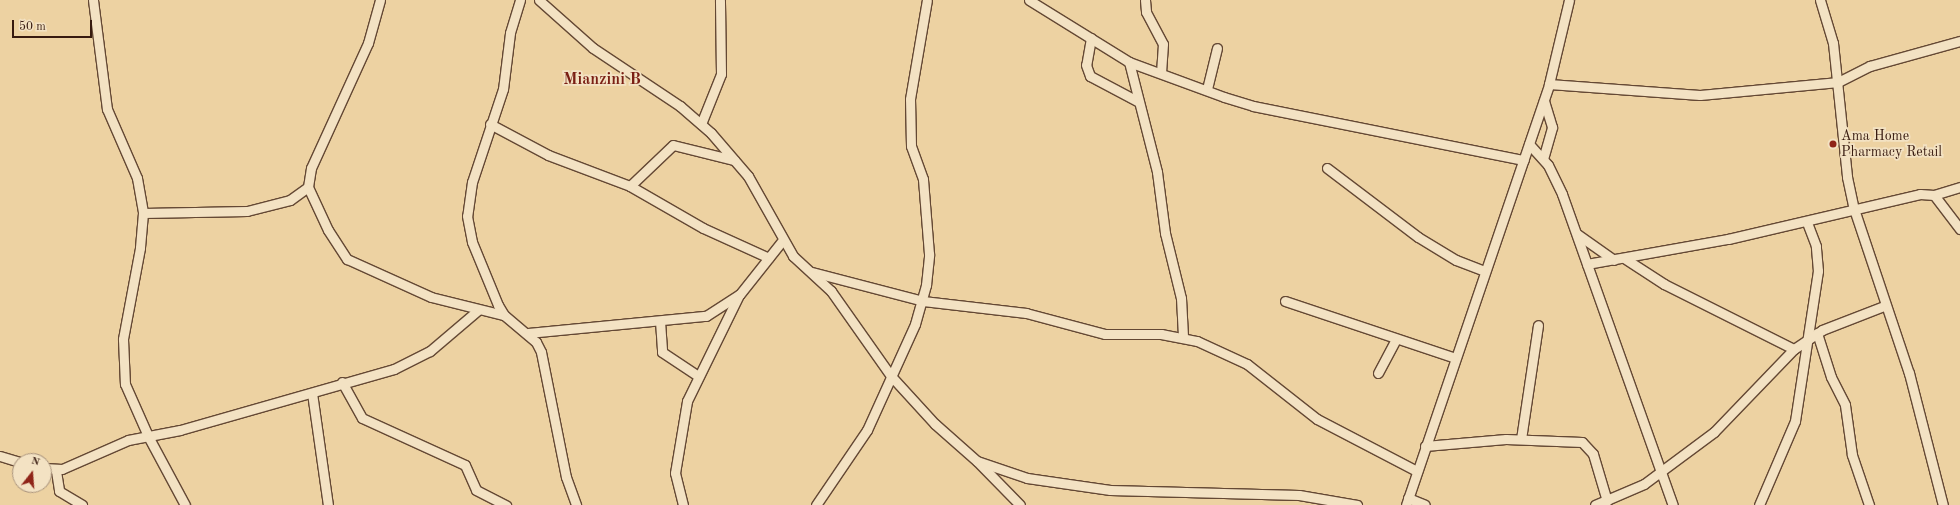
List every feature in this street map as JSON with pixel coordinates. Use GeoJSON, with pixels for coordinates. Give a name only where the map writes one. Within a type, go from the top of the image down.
{"type":"FeatureCollection","features":[{"type":"Feature","properties":{"kind":"street"},"geometry":{"type":"LineString","coordinates":[[93,0],[108,109],[137,178],[142,213],[140,248],[122,358],[125,384],[148,436],[185,505]]}},
{"type":"Feature","properties":{"kind":"street"},"geometry":{"type":"LineString","coordinates":[[380,0],[368,43],[310,168],[308,187],[331,236],[348,259],[411,289],[477,311],[504,315],[528,333],[541,352],[566,477],[576,505]]}},
{"type":"Feature","properties":{"kind":"street"},"geometry":{"type":"LineString","coordinates":[[504,315],[476,253],[467,216],[468,196],[502,89],[511,27],[520,0]]}},
{"type":"Feature","properties":{"kind":"street"},"geometry":{"type":"LineString","coordinates":[[539,0],[593,48],[701,124],[734,160],[763,198],[782,241],[831,292],[892,376],[935,424],[977,461],[1020,505]]}},
{"type":"Feature","properties":{"kind":"street"},"geometry":{"type":"LineString","coordinates":[[701,124],[721,74],[720,0]]}},
{"type":"Feature","properties":{"kind":"street"},"geometry":{"type":"LineString","coordinates":[[816,505],[857,448],[892,376],[923,301],[929,254],[923,179],[911,146],[910,99],[927,0]]}},
{"type":"Feature","properties":{"kind":"street"},"geometry":{"type":"LineString","coordinates":[[1028,0],[1129,62],[1161,72],[1253,106],[1524,160]]}},
{"type":"Feature","properties":{"kind":"street"},"geometry":{"type":"LineString","coordinates":[[1145,0],[1146,12],[1163,44],[1161,72]]}},
{"type":"Feature","properties":{"kind":"street"},"geometry":{"type":"LineString","coordinates":[[1425,505],[1407,502],[1484,271],[1544,101],[1569,0]]}},
{"type":"Feature","properties":{"kind":"street"},"geometry":{"type":"LineString","coordinates":[[1820,0],[1833,44],[1847,177],[1854,209],[1876,268],[1884,306],[1911,379],[1943,505]]}},
{"type":"Feature","properties":{"kind":"street"},"geometry":{"type":"LineString","coordinates":[[1091,38],[1086,65],[1090,76],[1139,102]]}},
{"type":"Feature","properties":{"kind":"street"},"geometry":{"type":"LineString","coordinates":[[1549,84],[1700,95],[1838,82],[1870,66],[1960,41]]}},
{"type":"Feature","properties":{"kind":"street"},"geometry":{"type":"LineString","coordinates":[[1207,89],[1217,48]]}},
{"type":"Feature","properties":{"kind":"street"},"geometry":{"type":"LineString","coordinates":[[1129,62],[1177,273],[1183,336]]}},
{"type":"Feature","properties":{"kind":"street"},"geometry":{"type":"LineString","coordinates":[[1543,160],[1552,127],[1544,101]]}},
{"type":"Feature","properties":{"kind":"street"},"geometry":{"type":"LineString","coordinates":[[490,124],[548,155],[630,186],[702,228],[769,258]]}},
{"type":"Feature","properties":{"kind":"street"},"geometry":{"type":"LineString","coordinates":[[1529,144],[1551,171],[1577,234],[1673,505]]}},
{"type":"Feature","properties":{"kind":"street"},"geometry":{"type":"LineString","coordinates":[[630,186],[674,145],[734,160]]}},
{"type":"Feature","properties":{"kind":"street"},"geometry":{"type":"LineString","coordinates":[[1327,168],[1418,237],[1456,260],[1484,271]]}},
{"type":"Feature","properties":{"kind":"street"},"geometry":{"type":"LineString","coordinates":[[142,213],[247,212],[290,200],[308,187]]}},
{"type":"Feature","properties":{"kind":"street"},"geometry":{"type":"LineString","coordinates":[[1587,264],[1807,222],[1854,209],[1920,194],[1934,195],[1960,187]]}},
{"type":"Feature","properties":{"kind":"street"},"geometry":{"type":"LineString","coordinates":[[1934,195],[1960,229]]}},
{"type":"Feature","properties":{"kind":"street"},"geometry":{"type":"LineString","coordinates":[[1759,505],[1795,421],[1804,343],[1813,310],[1816,246],[1807,222]]}},
{"type":"Feature","properties":{"kind":"street"},"geometry":{"type":"LineString","coordinates":[[1577,234],[1614,260]]}},
{"type":"Feature","properties":{"kind":"street"},"geometry":{"type":"LineString","coordinates":[[683,505],[675,473],[684,410],[698,376],[740,294],[782,241]]}},
{"type":"Feature","properties":{"kind":"street"},"geometry":{"type":"LineString","coordinates":[[1624,258],[1664,284],[1794,350]]}},
{"type":"Feature","properties":{"kind":"street"},"geometry":{"type":"LineString","coordinates":[[811,272],[923,301],[1026,313],[1105,334],[1183,336],[1248,364],[1317,419],[1417,471]]}},
{"type":"Feature","properties":{"kind":"street"},"geometry":{"type":"LineString","coordinates":[[528,333],[698,319],[740,294]]}},
{"type":"Feature","properties":{"kind":"street"},"geometry":{"type":"LineString","coordinates":[[1285,301],[1455,358]]}},
{"type":"Feature","properties":{"kind":"street"},"geometry":{"type":"LineString","coordinates":[[1595,505],[1644,484],[1714,432],[1794,350],[1819,332],[1884,306]]}},
{"type":"Feature","properties":{"kind":"street"},"geometry":{"type":"LineString","coordinates":[[1813,310],[1831,377],[1845,405],[1852,455],[1869,505]]}},
{"type":"Feature","properties":{"kind":"street"},"geometry":{"type":"LineString","coordinates":[[52,470],[56,471],[115,445],[312,393],[342,382],[411,362],[477,311]]}},
{"type":"Feature","properties":{"kind":"street"},"geometry":{"type":"LineString","coordinates":[[660,321],[662,352],[698,376]]}},
{"type":"Feature","properties":{"kind":"street"},"geometry":{"type":"LineString","coordinates":[[1521,439],[1538,325]]}},
{"type":"Feature","properties":{"kind":"street"},"geometry":{"type":"LineString","coordinates":[[1378,373],[1396,338]]}},
{"type":"Feature","properties":{"kind":"street"},"geometry":{"type":"LineString","coordinates":[[342,382],[362,418],[465,465],[476,490],[506,505]]}},
{"type":"Feature","properties":{"kind":"street"},"geometry":{"type":"LineString","coordinates":[[312,393],[328,505]]}},
{"type":"Feature","properties":{"kind":"street"},"geometry":{"type":"LineString","coordinates":[[1425,446],[1521,439],[1582,442],[1593,454],[1607,501]]}},
{"type":"Feature","properties":{"kind":"street"},"geometry":{"type":"LineString","coordinates":[[0,456],[12,460]]}},
{"type":"Feature","properties":{"kind":"street"},"geometry":{"type":"LineString","coordinates":[[977,461],[1027,478],[1110,490],[1299,495],[1357,505]]}},
{"type":"Feature","properties":{"kind":"street"},"geometry":{"type":"LineString","coordinates":[[56,471],[59,491],[82,505]]}},
{"type":"Feature","properties":{"kind":"place","name":"Ama Home Pharmacy Retail"},"geometry":{"type":"Point","coordinates":[1833,144]}},
{"type":"Feature","properties":{"kind":"district","name":"Mianzini B"},"geometry":{"type":"Point","coordinates":[602,80]}}]}
